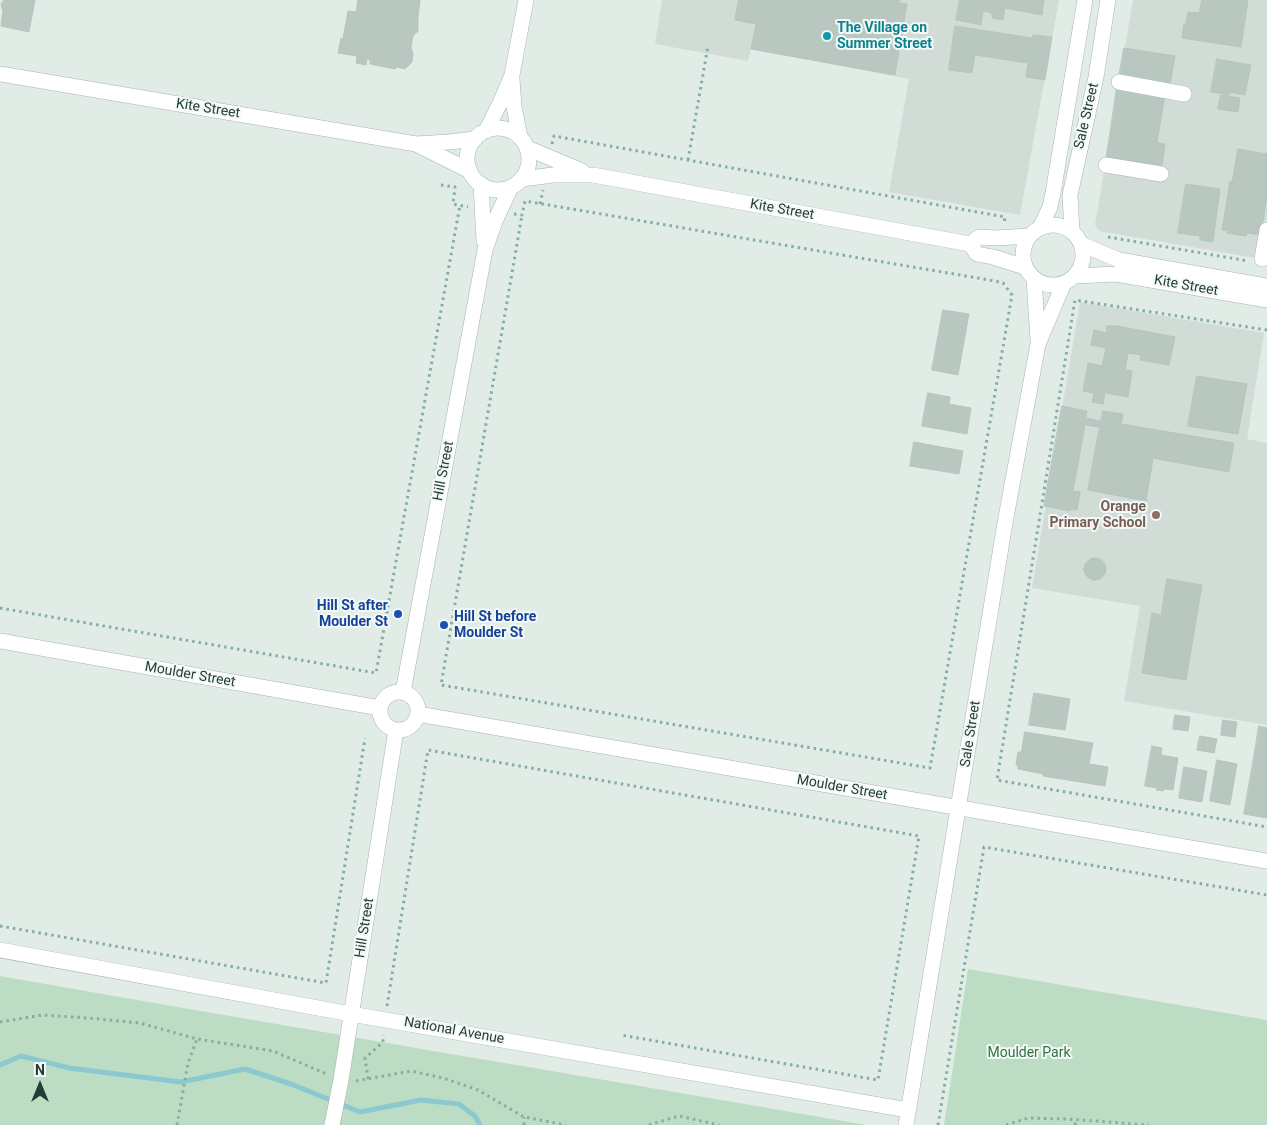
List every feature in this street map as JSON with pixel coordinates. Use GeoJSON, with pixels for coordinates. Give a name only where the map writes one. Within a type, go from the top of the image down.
{"type":"FeatureCollection","features":[{"type":"Feature","properties":{"kind":"street"},"geometry":{"type":"LineString","coordinates":[[512,74],[468,154],[470,171],[474,178],[480,184],[501,190],[516,183],[529,164],[529,156],[514,107],[512,74],[526,0]]}},
{"type":"Feature","properties":{"kind":"street","name":"Sale Street"},"geometry":{"type":"LineString","coordinates":[[1035,232],[1050,207],[1085,0]]}},
{"type":"Feature","properties":{"kind":"street","name":"Sale Street"},"geometry":{"type":"LineString","coordinates":[[1077,238],[1070,195],[1096,78],[1108,0]]}},
{"type":"Feature","properties":{"kind":"street","name":"Kite Street"},"geometry":{"type":"LineString","coordinates":[[0,74],[416,144],[470,171]]}},
{"type":"Feature","properties":{"kind":"street"},"geometry":{"type":"LineString","coordinates":[[1119,82],[1184,94]]}},
{"type":"Feature","properties":{"kind":"street"},"geometry":{"type":"LineString","coordinates":[[480,135],[495,128],[504,128],[513,131],[524,142]]}},
{"type":"Feature","properties":{"kind":"street","name":"Kite Street"},"geometry":{"type":"LineString","coordinates":[[416,144],[480,135]]}},
{"type":"Feature","properties":{"kind":"street","name":"Kite Street"},"geometry":{"type":"LineString","coordinates":[[524,142],[550,158],[592,175]]}},
{"type":"Feature","properties":{"kind":"street"},"geometry":{"type":"LineString","coordinates":[[1106,165],[1161,174]]}},
{"type":"Feature","properties":{"kind":"street","name":"Kite Street"},"geometry":{"type":"LineString","coordinates":[[516,183],[546,176],[592,175],[970,244],[977,254],[998,259],[1030,273]]}},
{"type":"Feature","properties":{"kind":"street","name":"Hill Street"},"geometry":{"type":"LineString","coordinates":[[403,692],[485,250],[499,212],[516,183]]}},
{"type":"Feature","properties":{"kind":"street","name":"Hill Street"},"geometry":{"type":"LineString","coordinates":[[480,184],[485,250]]}},
{"type":"Feature","properties":{"kind":"street"},"geometry":{"type":"LineString","coordinates":[[1048,226],[1057,226],[1077,238],[1083,252],[1082,261],[1069,280],[1054,285],[1044,284],[1030,273],[1023,251],[1026,243],[1035,232],[1048,226]]}},
{"type":"Feature","properties":{"kind":"street"},"geometry":{"type":"LineString","coordinates":[[1258,260],[1267,230]]}},
{"type":"Feature","properties":{"kind":"street","name":"Kite Street"},"geometry":{"type":"LineString","coordinates":[[970,244],[978,237],[1002,238],[1035,232]]}},
{"type":"Feature","properties":{"kind":"street","name":"Kite Street"},"geometry":{"type":"LineString","coordinates":[[1077,238],[1119,260],[1267,286]]}},
{"type":"Feature","properties":{"kind":"street","name":"Sale Street"},"geometry":{"type":"LineString","coordinates":[[1030,273],[1038,344]]}},
{"type":"Feature","properties":{"kind":"street","name":"Kite Street"},"geometry":{"type":"LineString","coordinates":[[1069,280],[1116,274],[1267,300]]}},
{"type":"Feature","properties":{"kind":"street","name":"Sale Street"},"geometry":{"type":"LineString","coordinates":[[907,1118],[1007,514],[1038,344],[1069,280]]}},
{"type":"Feature","properties":{"kind":"street","name":"Moulder Street"},"geometry":{"type":"LineString","coordinates":[[0,642],[380,708]]}},
{"type":"Feature","properties":{"kind":"street"},"geometry":{"type":"LineString","coordinates":[[403,692],[413,698],[418,714],[412,725],[408,728],[396,730],[385,725],[380,714],[380,708],[386,697],[390,694],[403,692]]}},
{"type":"Feature","properties":{"kind":"street","name":"Moulder Street"},"geometry":{"type":"LineString","coordinates":[[418,714],[1267,861]]}},
{"type":"Feature","properties":{"kind":"street","name":"Hill Street"},"geometry":{"type":"LineString","coordinates":[[332,1125],[396,730]]}},
{"type":"Feature","properties":{"kind":"street","name":"National Avenue"},"geometry":{"type":"LineString","coordinates":[[0,950],[384,1019],[907,1118]]}},
{"type":"Feature","properties":{"kind":"path"},"geometry":{"type":"LineString","coordinates":[[688,160],[708,46]]}},
{"type":"Feature","properties":{"kind":"path"},"geometry":{"type":"LineString","coordinates":[[550,158],[554,136],[1005,217],[1002,238]]}},
{"type":"Feature","properties":{"kind":"path"},"geometry":{"type":"LineString","coordinates":[[540,204],[546,176]]}},
{"type":"Feature","properties":{"kind":"path"},"geometry":{"type":"LineString","coordinates":[[441,185],[455,187],[452,204],[482,209]]}},
{"type":"Feature","properties":{"kind":"path"},"geometry":{"type":"LineString","coordinates":[[525,201],[995,281],[1003,283],[1012,295],[930,768],[441,685],[522,215],[525,201]]}},
{"type":"Feature","properties":{"kind":"path"},"geometry":{"type":"LineString","coordinates":[[0,608],[376,673],[460,205]]}},
{"type":"Feature","properties":{"kind":"path"},"geometry":{"type":"LineString","coordinates":[[499,212],[522,215]]}},
{"type":"Feature","properties":{"kind":"path"},"geometry":{"type":"LineString","coordinates":[[1100,236],[1258,260]]}},
{"type":"Feature","properties":{"kind":"path"},"geometry":{"type":"LineString","coordinates":[[995,281],[998,259]]}},
{"type":"Feature","properties":{"kind":"path"},"geometry":{"type":"LineString","coordinates":[[1267,330],[1075,300],[997,780],[1267,827]]}},
{"type":"Feature","properties":{"kind":"path"},"geometry":{"type":"LineString","coordinates":[[0,926],[326,983],[365,738]]}},
{"type":"Feature","properties":{"kind":"path"},"geometry":{"type":"LineString","coordinates":[[368,1079],[365,1058],[383,1042],[384,1019],[428,750],[919,836],[878,1080],[621,1035]]}},
{"type":"Feature","properties":{"kind":"path"},"geometry":{"type":"LineString","coordinates":[[938,1125],[984,847],[1267,895]]}},
{"type":"Feature","properties":{"kind":"path"},"geometry":{"type":"LineString","coordinates":[[0,1022],[42,1015],[140,1023],[197,1039],[273,1051],[339,1087],[354,1081],[411,1071],[443,1078],[478,1090],[524,1117],[566,1125]]}},
{"type":"Feature","properties":{"kind":"path"},"geometry":{"type":"LineString","coordinates":[[177,1125],[188,1063],[197,1039]]}},
{"type":"Feature","properties":{"kind":"path"},"geometry":{"type":"LineString","coordinates":[[649,1125],[679,1116],[719,1125]]}},
{"type":"Feature","properties":{"kind":"path"},"geometry":{"type":"LineString","coordinates":[[524,1117],[524,1125]]}},
{"type":"Feature","properties":{"kind":"path"},"geometry":{"type":"LineString","coordinates":[[1006,1125],[1028,1118],[1149,1125]]}},
{"type":"Feature","properties":{"kind":"path"},"geometry":{"type":"LineString","coordinates":[[1075,1125],[1076,1120]]}},
{"type":"Feature","properties":{"kind":"shaded area"},"geometry":{"type":"Polygon","coordinates":[[[662,0],[1059,0],[1020,215],[889,192],[909,79],[751,49],[748,61],[655,44],[662,0]]]}},
{"type":"Feature","properties":{"kind":"shaded area"},"geometry":{"type":"Polygon","coordinates":[[[1133,0],[1267,0],[1267,260],[1099,231],[1095,225],[1133,0]]]}},
{"type":"Feature","properties":{"kind":"shaded area","name":"Orange Primary School"},"geometry":{"type":"Polygon","coordinates":[[[1080,302],[1264,333],[1247,439],[1267,443],[1267,725],[1124,701],[1140,606],[1032,588],[1080,302]]]}},
{"type":"Feature","properties":{"kind":"green space","name":"Moulder Park"},"geometry":{"type":"Polygon","coordinates":[[[968,969],[1267,1020],[1267,1125],[944,1125],[968,969]]]}},
{"type":"Feature","properties":{"kind":"green space"},"geometry":{"type":"Polygon","coordinates":[[[0,976],[217,1014],[866,1125],[0,1125],[0,976]]]}},
{"type":"Feature","properties":{"kind":"building"},"geometry":{"type":"Polygon","coordinates":[[[4,0],[35,0],[29,32],[1,26],[3,11],[1,5],[4,0]]]}},
{"type":"Feature","properties":{"kind":"building"},"geometry":{"type":"Polygon","coordinates":[[[358,0],[420,0],[418,31],[413,36],[411,48],[413,54],[412,62],[405,69],[370,64],[370,60],[367,59],[366,65],[356,63],[357,56],[338,53],[341,38],[343,39],[348,11],[356,12],[358,0]]]}},
{"type":"Feature","properties":{"kind":"building","name":"The Village on Summer Street"},"geometry":{"type":"Polygon","coordinates":[[[739,0],[899,0],[899,3],[907,4],[895,75],[751,49],[756,24],[735,20],[739,0]]]}},
{"type":"Feature","properties":{"kind":"building"},"geometry":{"type":"Polygon","coordinates":[[[960,0],[1044,0],[1042,15],[1005,8],[1003,20],[992,18],[992,13],[983,11],[981,25],[956,20],[960,0]]]}},
{"type":"Feature","properties":{"kind":"building"},"geometry":{"type":"Polygon","coordinates":[[[1202,0],[1248,0],[1241,47],[1182,38],[1188,12],[1199,13],[1202,0]]]}},
{"type":"Feature","properties":{"kind":"building"},"geometry":{"type":"Polygon","coordinates":[[[955,26],[1032,38],[1033,35],[1052,37],[1045,80],[1026,77],[1028,63],[975,55],[972,73],[949,70],[955,26]]]}},
{"type":"Feature","properties":{"kind":"building"},"geometry":{"type":"Polygon","coordinates":[[[1124,48],[1175,56],[1170,85],[1119,77],[1124,48]]]}},
{"type":"Feature","properties":{"kind":"building"},"geometry":{"type":"Polygon","coordinates":[[[1217,59],[1251,65],[1245,95],[1230,92],[1230,95],[1211,92],[1217,59]]]}},
{"type":"Feature","properties":{"kind":"building"},"geometry":{"type":"Polygon","coordinates":[[[1117,87],[1165,95],[1157,142],[1110,135],[1117,87]]]}},
{"type":"Feature","properties":{"kind":"building"},"geometry":{"type":"Polygon","coordinates":[[[1221,95],[1240,98],[1238,112],[1218,109],[1221,95]]]}},
{"type":"Feature","properties":{"kind":"building"},"geometry":{"type":"Polygon","coordinates":[[[1110,135],[1165,144],[1162,165],[1148,163],[1147,167],[1106,160],[1110,135]]]}},
{"type":"Feature","properties":{"kind":"building"},"geometry":{"type":"Polygon","coordinates":[[[1238,149],[1267,154],[1267,196],[1261,235],[1247,233],[1246,236],[1227,233],[1228,231],[1222,230],[1230,181],[1232,182],[1238,149]]]}},
{"type":"Feature","properties":{"kind":"building"},"geometry":{"type":"Polygon","coordinates":[[[1186,184],[1220,189],[1213,242],[1200,240],[1200,236],[1178,233],[1186,184]]]}},
{"type":"Feature","properties":{"kind":"building"},"geometry":{"type":"Polygon","coordinates":[[[943,310],[969,314],[958,375],[932,370],[943,310]]]}},
{"type":"Feature","properties":{"kind":"building"},"geometry":{"type":"Polygon","coordinates":[[[1107,326],[1117,326],[1175,337],[1169,365],[1140,360],[1141,355],[1128,353],[1125,370],[1132,371],[1128,397],[1105,393],[1103,404],[1092,402],[1094,393],[1083,391],[1088,363],[1102,366],[1106,348],[1091,345],[1094,330],[1106,333],[1107,326]]]}},
{"type":"Feature","properties":{"kind":"building"},"geometry":{"type":"Polygon","coordinates":[[[1197,376],[1247,384],[1238,434],[1188,426],[1197,376]]]}},
{"type":"Feature","properties":{"kind":"building"},"geometry":{"type":"Polygon","coordinates":[[[928,393],[950,397],[949,404],[971,408],[967,434],[922,426],[928,393]]]}},
{"type":"Feature","properties":{"kind":"building"},"geometry":{"type":"Polygon","coordinates":[[[1062,406],[1087,411],[1086,418],[1100,421],[1099,427],[1085,425],[1073,491],[1080,492],[1077,510],[1070,509],[1070,511],[1044,506],[1062,406]]]}},
{"type":"Feature","properties":{"kind":"building"},"geometry":{"type":"Polygon","coordinates":[[[1103,411],[1123,414],[1121,424],[1234,443],[1229,472],[1096,448],[1103,411]]]}},
{"type":"Feature","properties":{"kind":"building"},"geometry":{"type":"Polygon","coordinates":[[[914,442],[963,451],[959,474],[910,466],[914,442]]]}},
{"type":"Feature","properties":{"kind":"building"},"geometry":{"type":"Polygon","coordinates":[[[1096,448],[1153,459],[1146,501],[1088,490],[1096,448]]]}},
{"type":"Feature","properties":{"kind":"building"},"geometry":{"type":"Polygon","coordinates":[[[1091,558],[1099,558],[1106,565],[1106,573],[1099,580],[1091,580],[1084,573],[1084,565],[1091,558]]]}},
{"type":"Feature","properties":{"kind":"building"},"geometry":{"type":"Polygon","coordinates":[[[1167,579],[1202,585],[1186,680],[1142,673],[1152,613],[1161,615],[1167,579]]]}},
{"type":"Feature","properties":{"kind":"building"},"geometry":{"type":"Polygon","coordinates":[[[1034,693],[1070,699],[1065,730],[1029,725],[1034,693]]]}},
{"type":"Feature","properties":{"kind":"building"},"geometry":{"type":"Polygon","coordinates":[[[1175,715],[1190,717],[1188,731],[1173,729],[1175,715]]]}},
{"type":"Feature","properties":{"kind":"building"},"geometry":{"type":"Polygon","coordinates":[[[1223,720],[1237,722],[1235,737],[1221,735],[1223,720]]]}},
{"type":"Feature","properties":{"kind":"building"},"geometry":{"type":"Polygon","coordinates":[[[1259,726],[1267,728],[1267,759],[1254,757],[1259,726]]]}},
{"type":"Feature","properties":{"kind":"building"},"geometry":{"type":"Polygon","coordinates":[[[1025,732],[1093,743],[1089,764],[1108,767],[1105,786],[1043,776],[1043,774],[1018,769],[1018,765],[1016,765],[1018,752],[1021,752],[1025,732]]]}},
{"type":"Feature","properties":{"kind":"building"},"geometry":{"type":"Polygon","coordinates":[[[1200,736],[1217,739],[1214,753],[1197,750],[1200,736]]]}},
{"type":"Feature","properties":{"kind":"building"},"geometry":{"type":"Polygon","coordinates":[[[1152,746],[1162,748],[1161,755],[1178,758],[1173,790],[1156,790],[1157,788],[1145,786],[1152,746]]]}},
{"type":"Feature","properties":{"kind":"building"},"geometry":{"type":"Polygon","coordinates":[[[1254,757],[1267,759],[1267,818],[1244,814],[1254,757]]]}},
{"type":"Feature","properties":{"kind":"building"},"geometry":{"type":"Polygon","coordinates":[[[1217,760],[1237,764],[1230,805],[1210,801],[1217,760]]]}},
{"type":"Feature","properties":{"kind":"building"},"geometry":{"type":"Polygon","coordinates":[[[1184,767],[1207,771],[1202,802],[1179,798],[1184,767]]]}},
{"type":"Feature","properties":{"kind":"waterway"},"geometry":{"type":"LineString","coordinates":[[0,1065],[21,1056],[69,1068],[181,1082],[245,1069],[291,1084],[360,1112],[421,1100],[459,1104],[475,1116],[480,1125]]}},
{"type":"Feature","properties":{"kind":"place","name":"The Village on Summer Street"},"geometry":{"type":"Point","coordinates":[827,36]}},
{"type":"Feature","properties":{"kind":"place","name":"Orange Primary School"},"geometry":{"type":"Point","coordinates":[1156,515]}},
{"type":"Feature","properties":{"kind":"place","name":"Hill St after Moulder St"},"geometry":{"type":"Point","coordinates":[398,614]}},
{"type":"Feature","properties":{"kind":"place","name":"Hill St before Moulder St"},"geometry":{"type":"Point","coordinates":[444,625]}}]}
